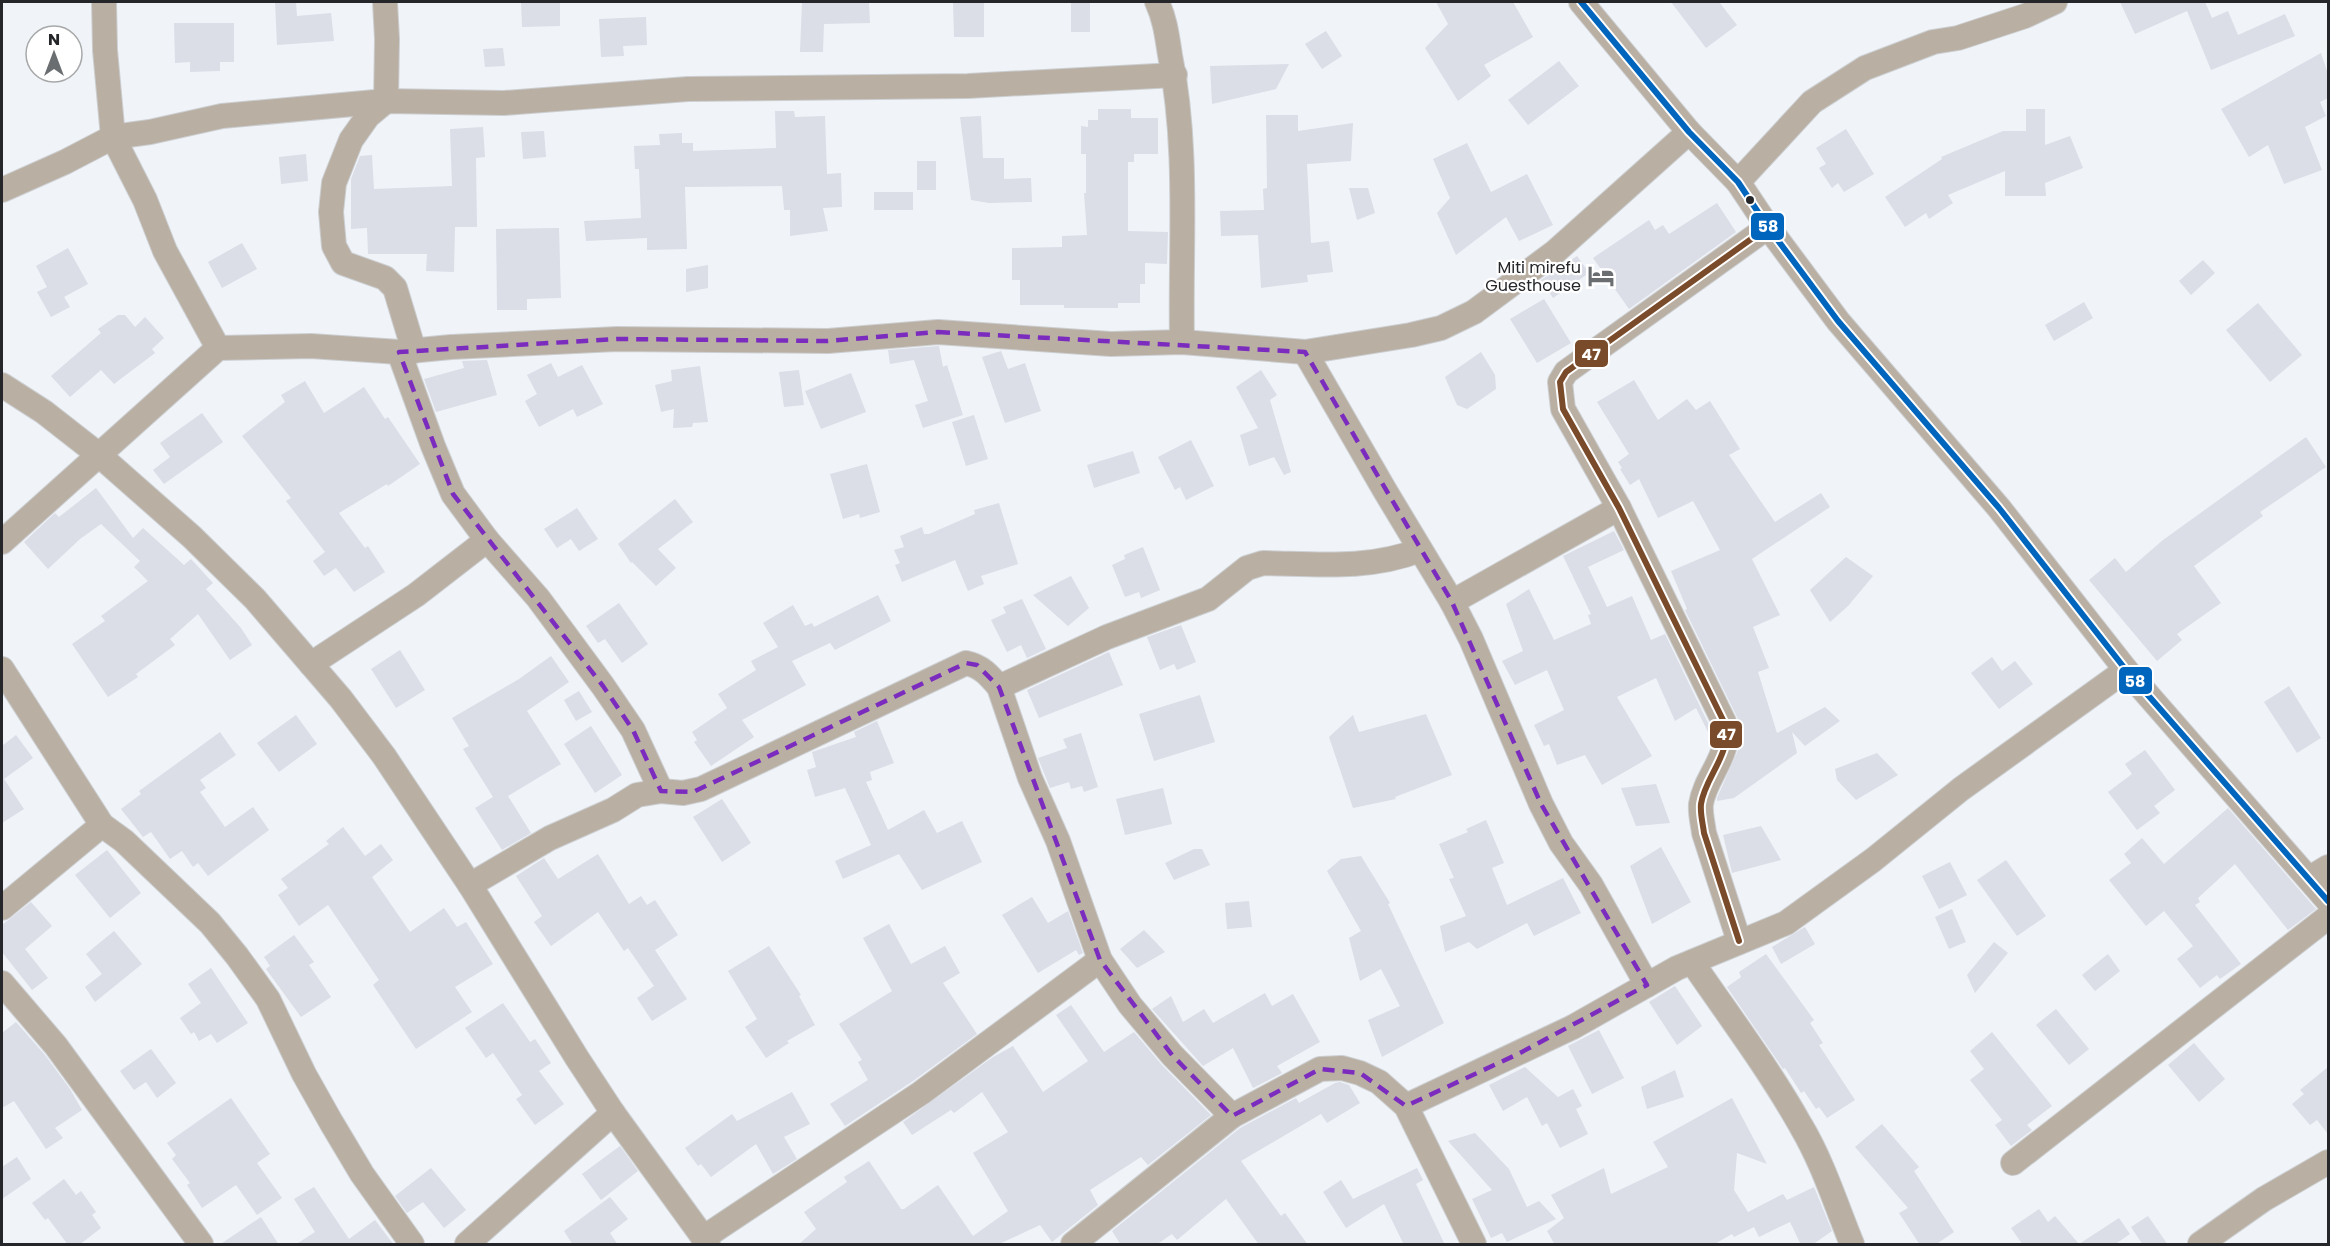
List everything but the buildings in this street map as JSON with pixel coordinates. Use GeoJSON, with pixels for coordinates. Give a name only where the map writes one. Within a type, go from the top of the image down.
{"type":"FeatureCollection","features":[{"type":"Feature","properties":{"kind":"street"},"geometry":{"type":"LineString","coordinates":[[104,2],[105,50],[113,136],[145,200],[165,251],[218,348]]}},
{"type":"Feature","properties":{"kind":"street"},"geometry":{"type":"LineString","coordinates":[[385,2],[386,101],[368,116],[351,140],[334,183],[331,212],[334,246],[343,263],[385,278],[395,288],[406,352],[433,446],[453,494],[487,540],[538,598],[603,686],[633,730],[661,791]]}},
{"type":"Feature","properties":{"kind":"street"},"geometry":{"type":"LineString","coordinates":[[1158,2],[1165,19],[1175,75],[1184,193],[1181,281],[1182,342]]}},
{"type":"Feature","properties":{"kind":"street"},"geometry":{"type":"LineString","coordinates":[[1738,182],[1812,102],[1865,68],[1933,42],[1958,38],[2025,16],[2055,2]]}},
{"type":"Feature","properties":{"kind":"street"},"geometry":{"type":"LineString","coordinates":[[1585,3],[1689,132],[1738,182],[1838,321],[2000,508],[2126,670],[2319,872],[2328,901]]}},
{"type":"Feature","properties":{"kind":"street"},"geometry":{"type":"LineString","coordinates":[[2,190],[65,162],[113,136],[150,132],[222,117],[386,101],[504,103],[688,88],[968,86],[1175,75]]}},
{"type":"Feature","properties":{"kind":"street"},"geometry":{"type":"LineString","coordinates":[[2,542],[218,348],[311,346],[406,352],[451,347],[617,339],[828,341],[938,332],[1111,344],[1182,342],[1305,352],[1442,328],[1474,312],[1555,252],[1689,132]]}},
{"type":"Feature","properties":{"kind":"street"},"geometry":{"type":"LineString","coordinates":[[1739,941],[1704,833],[1701,815],[1701,803],[1726,743],[1727,731],[1619,508],[1563,409],[1560,382],[1566,372],[1768,226]]}},
{"type":"Feature","properties":{"kind":"street"},"geometry":{"type":"LineString","coordinates":[[1305,352],[1452,602],[1471,639],[1541,804],[1561,843],[1591,885],[1647,985]]}},
{"type":"Feature","properties":{"kind":"street"},"geometry":{"type":"LineString","coordinates":[[2,385],[44,412],[99,454],[200,544],[255,599],[311,664],[384,756],[470,885],[576,1058],[705,1241],[921,1093],[1100,960]]}},
{"type":"Feature","properties":{"kind":"street"},"geometry":{"type":"LineString","coordinates":[[1452,602],[1619,508]]}},
{"type":"Feature","properties":{"kind":"street"},"geometry":{"type":"LineString","coordinates":[[311,664],[416,595],[487,540]]}},
{"type":"Feature","properties":{"kind":"street"},"geometry":{"type":"LineString","coordinates":[[999,687],[1107,637],[1208,599],[1247,568],[1263,563],[1364,564],[1403,557],[1420,550]]}},
{"type":"Feature","properties":{"kind":"street"},"geometry":{"type":"LineString","coordinates":[[470,885],[550,838],[613,810],[637,795],[661,791],[693,792],[722,781],[966,663],[977,665],[989,674],[999,687],[1030,778],[1058,841],[1100,960],[1130,1005],[1172,1055],[1232,1116]]}},
{"type":"Feature","properties":{"kind":"street"},"geometry":{"type":"LineString","coordinates":[[2,669],[102,825],[124,841],[210,923],[268,999],[330,1122],[362,1174],[412,1245]]}},
{"type":"Feature","properties":{"kind":"street"},"geometry":{"type":"LineString","coordinates":[[1406,1106],[1518,1054],[1692,962],[1786,923],[1873,860],[1961,789],[2126,670]]}},
{"type":"Feature","properties":{"kind":"street"},"geometry":{"type":"LineString","coordinates":[[2,908],[102,825]]}},
{"type":"Feature","properties":{"kind":"street"},"geometry":{"type":"LineString","coordinates":[[2013,1163],[2328,917]]}},
{"type":"Feature","properties":{"kind":"street"},"geometry":{"type":"LineString","coordinates":[[1692,962],[1803,1128],[1825,1174],[1852,1245]]}},
{"type":"Feature","properties":{"kind":"street"},"geometry":{"type":"LineString","coordinates":[[2,983],[56,1046],[201,1245]]}},
{"type":"Feature","properties":{"kind":"street"},"geometry":{"type":"LineString","coordinates":[[1073,1245],[1232,1116],[1320,1069],[1342,1068],[1360,1072],[1378,1082],[1406,1106],[1474,1245]]}},
{"type":"Feature","properties":{"kind":"street"},"geometry":{"type":"LineString","coordinates":[[467,1245],[614,1113]]}},
{"type":"Feature","properties":{"kind":"street"},"geometry":{"type":"LineString","coordinates":[[2200,1245],[2264,1199],[2328,1162]]}},
{"type":"Feature","properties":{"kind":"highlighted area"},"geometry":{"type":"Polygon","coordinates":[[[938,332],[1305,352],[1452,602],[1541,804],[1647,985],[1518,1054],[1406,1106],[1360,1073],[1320,1069],[1232,1116],[1172,1055],[1100,960],[999,687],[977,665],[966,663],[693,792],[661,791],[633,730],[603,686],[453,494],[399,352],[617,339],[828,341],[938,332]]]}},
{"type":"Feature","properties":{"kind":"transit line","name":"58"},"geometry":{"type":"LineString","coordinates":[[1581,2],[1689,132],[1738,182],[1768,227],[1838,321],[1999,508],[2126,670],[2328,901]]}},
{"type":"Feature","properties":{"kind":"transit line","name":"47"},"geometry":{"type":"LineString","coordinates":[[1739,941],[1704,833],[1701,811],[1704,794],[1725,744],[1724,722],[1619,508],[1563,409],[1560,382],[1566,372],[1768,227]]}},
{"type":"Feature","properties":{"kind":"place","name":"Miti mirefu Guesthouse"},"geometry":{"type":"Point","coordinates":[1601,276]}}]}
